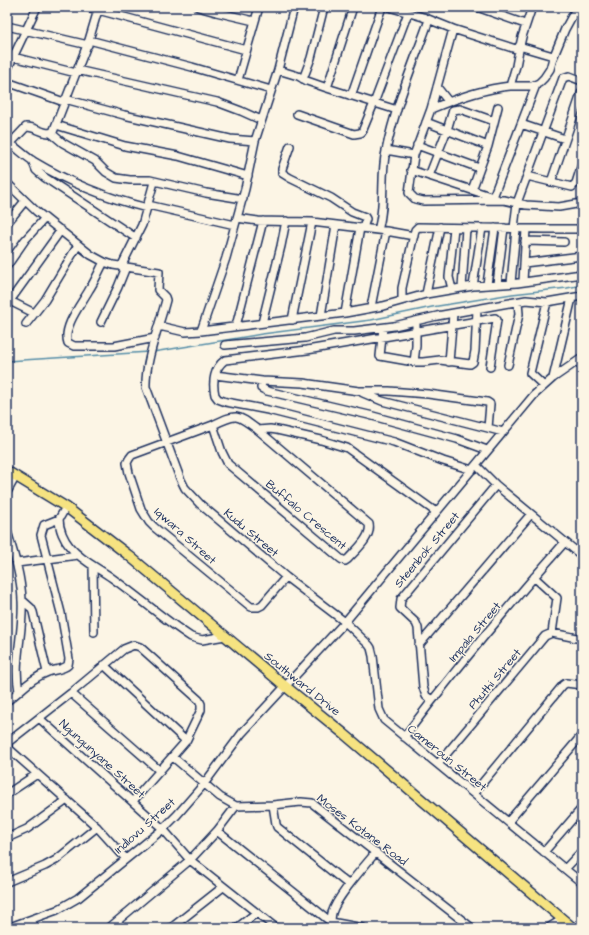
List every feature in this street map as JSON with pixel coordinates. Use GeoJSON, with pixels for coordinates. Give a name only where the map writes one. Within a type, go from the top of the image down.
{"type":"FeatureCollection","features":[{"type":"Feature","properties":{"kind":"main road","name":"Southward Drive"},"geometry":{"type":"LineString","coordinates":[[7,471],[66,507],[127,554],[343,733],[573,928]]}},
{"type":"Feature","properties":{"kind":"street"},"geometry":{"type":"LineString","coordinates":[[7,70],[11,58],[37,7]]}},
{"type":"Feature","properties":{"kind":"street"},"geometry":{"type":"LineString","coordinates":[[87,7],[246,50]]}},
{"type":"Feature","properties":{"kind":"street"},"geometry":{"type":"LineString","coordinates":[[198,7],[254,21]]}},
{"type":"Feature","properties":{"kind":"street"},"geometry":{"type":"LineString","coordinates":[[238,80],[259,7]]}},
{"type":"Feature","properties":{"kind":"street"},"geometry":{"type":"LineString","coordinates":[[201,331],[215,293],[243,199],[255,141],[270,90],[278,70],[294,7]]}},
{"type":"Feature","properties":{"kind":"street"},"geometry":{"type":"LineString","coordinates":[[303,79],[324,7]]}},
{"type":"Feature","properties":{"kind":"street"},"geometry":{"type":"LineString","coordinates":[[328,88],[353,7]]}},
{"type":"Feature","properties":{"kind":"street"},"geometry":{"type":"LineString","coordinates":[[351,96],[382,7]]}},
{"type":"Feature","properties":{"kind":"street"},"geometry":{"type":"LineString","coordinates":[[389,7],[453,29],[553,56]]}},
{"type":"Feature","properties":{"kind":"street"},"geometry":{"type":"LineString","coordinates":[[477,7],[525,24]]}},
{"type":"Feature","properties":{"kind":"street"},"geometry":{"type":"LineString","coordinates":[[510,86],[525,24],[532,7]]}},
{"type":"Feature","properties":{"kind":"street"},"geometry":{"type":"LineString","coordinates":[[493,197],[536,85],[547,75],[553,56],[577,7]]}},
{"type":"Feature","properties":{"kind":"street"},"geometry":{"type":"LineString","coordinates":[[52,133],[77,72],[98,10]]}},
{"type":"Feature","properties":{"kind":"street"},"geometry":{"type":"LineString","coordinates":[[297,114],[357,134],[360,133],[364,129],[408,13]]}},
{"type":"Feature","properties":{"kind":"street"},"geometry":{"type":"LineString","coordinates":[[371,307],[382,230],[386,150],[397,110],[429,20]]}},
{"type":"Feature","properties":{"kind":"street"},"geometry":{"type":"LineString","coordinates":[[7,26],[26,31],[88,42],[238,80],[270,90]]}},
{"type":"Feature","properties":{"kind":"street"},"geometry":{"type":"LineString","coordinates":[[453,29],[431,108],[414,155],[409,193],[418,201],[430,202],[504,200]]}},
{"type":"Feature","properties":{"kind":"street"},"geometry":{"type":"LineString","coordinates":[[11,58],[217,102],[261,120]]}},
{"type":"Feature","properties":{"kind":"street"},"geometry":{"type":"LineString","coordinates":[[278,70],[296,74],[303,79],[328,88],[397,110]]}},
{"type":"Feature","properties":{"kind":"street"},"geometry":{"type":"LineString","coordinates":[[511,283],[517,203],[564,77],[569,76],[582,81]]}},
{"type":"Feature","properties":{"kind":"street"},"geometry":{"type":"LineString","coordinates":[[7,82],[64,101],[187,130],[237,140],[255,141]]}},
{"type":"Feature","properties":{"kind":"street"},"geometry":{"type":"LineString","coordinates":[[431,108],[483,90],[510,86],[536,85]]}},
{"type":"Feature","properties":{"kind":"street"},"geometry":{"type":"LineString","coordinates":[[437,87],[448,101]]}},
{"type":"Feature","properties":{"kind":"street"},"geometry":{"type":"LineString","coordinates":[[551,182],[582,91]]}},
{"type":"Feature","properties":{"kind":"street"},"geometry":{"type":"LineString","coordinates":[[429,176],[447,130],[452,111],[456,108],[494,121]]}},
{"type":"Feature","properties":{"kind":"street"},"geometry":{"type":"LineString","coordinates":[[472,190],[488,146],[498,108]]}},
{"type":"Feature","properties":{"kind":"street"},"geometry":{"type":"LineString","coordinates":[[426,122],[488,146]]}},
{"type":"Feature","properties":{"kind":"street"},"geometry":{"type":"LineString","coordinates":[[521,124],[566,139]]}},
{"type":"Feature","properties":{"kind":"street"},"geometry":{"type":"LineString","coordinates":[[56,125],[125,146],[178,156],[248,176]]}},
{"type":"Feature","properties":{"kind":"street"},"geometry":{"type":"LineString","coordinates":[[243,199],[154,182],[121,179],[111,176],[95,161],[63,143],[52,133],[47,133],[31,127],[26,127],[8,146],[92,191],[114,199],[148,207],[236,221],[312,222],[382,230],[414,236]]}},
{"type":"Feature","properties":{"kind":"street"},"geometry":{"type":"LineString","coordinates":[[417,145],[479,168]]}},
{"type":"Feature","properties":{"kind":"street"},"geometry":{"type":"LineString","coordinates":[[290,146],[282,173],[331,198],[352,212],[365,217],[366,219],[362,228],[345,313]]}},
{"type":"Feature","properties":{"kind":"street"},"geometry":{"type":"LineString","coordinates":[[386,150],[414,155]]}},
{"type":"Feature","properties":{"kind":"street"},"geometry":{"type":"LineString","coordinates":[[32,160],[36,170],[44,178],[136,238]]}},
{"type":"Feature","properties":{"kind":"street"},"geometry":{"type":"LineString","coordinates":[[527,176],[573,187],[582,164]]}},
{"type":"Feature","properties":{"kind":"street"},"geometry":{"type":"LineString","coordinates":[[411,170],[493,197],[517,203],[559,207],[582,203]]}},
{"type":"Feature","properties":{"kind":"street"},"geometry":{"type":"LineString","coordinates":[[101,322],[118,287],[123,267],[142,224],[154,182]]}},
{"type":"Feature","properties":{"kind":"street"},"geometry":{"type":"LineString","coordinates":[[7,183],[25,201],[91,255],[104,262],[123,267]]}},
{"type":"Feature","properties":{"kind":"street"},"geometry":{"type":"LineString","coordinates":[[7,223],[25,201]]}},
{"type":"Feature","properties":{"kind":"street"},"geometry":{"type":"LineString","coordinates":[[7,266],[25,240],[45,218]]}},
{"type":"Feature","properties":{"kind":"street"},"geometry":{"type":"LineString","coordinates":[[236,326],[263,221]]}},
{"type":"Feature","properties":{"kind":"street"},"geometry":{"type":"LineString","coordinates":[[262,323],[286,221]]}},
{"type":"Feature","properties":{"kind":"street"},"geometry":{"type":"LineString","coordinates":[[292,320],[312,222]]}},
{"type":"Feature","properties":{"kind":"street"},"geometry":{"type":"LineString","coordinates":[[321,316],[336,225]]}},
{"type":"Feature","properties":{"kind":"street"},"geometry":{"type":"LineString","coordinates":[[402,300],[402,288],[415,230],[418,227],[582,229]]}},
{"type":"Feature","properties":{"kind":"street"},"geometry":{"type":"LineString","coordinates":[[426,294],[440,228]]}},
{"type":"Feature","properties":{"kind":"street"},"geometry":{"type":"LineString","coordinates":[[452,289],[450,277],[454,228]]}},
{"type":"Feature","properties":{"kind":"street"},"geometry":{"type":"LineString","coordinates":[[462,288],[466,228]]}},
{"type":"Feature","properties":{"kind":"street"},"geometry":{"type":"LineString","coordinates":[[473,286],[482,228]]}},
{"type":"Feature","properties":{"kind":"street"},"geometry":{"type":"LineString","coordinates":[[487,284],[494,228]]}},
{"type":"Feature","properties":{"kind":"street"},"geometry":{"type":"LineString","coordinates":[[497,284],[504,228]]}},
{"type":"Feature","properties":{"kind":"street"},"geometry":{"type":"LineString","coordinates":[[523,282],[526,229]]}},
{"type":"Feature","properties":{"kind":"street"},"geometry":{"type":"LineString","coordinates":[[34,313],[8,303],[61,230]]}},
{"type":"Feature","properties":{"kind":"street"},"geometry":{"type":"LineString","coordinates":[[525,241],[564,242]]}},
{"type":"Feature","properties":{"kind":"street"},"geometry":{"type":"LineString","coordinates":[[26,324],[45,300],[78,245]]}},
{"type":"Feature","properties":{"kind":"street"},"geometry":{"type":"LineString","coordinates":[[524,263],[582,256]]}},
{"type":"Feature","properties":{"kind":"street"},"geometry":{"type":"LineString","coordinates":[[104,262],[75,313],[70,325],[67,340],[68,343],[74,346],[114,346],[155,341]]}},
{"type":"Feature","properties":{"kind":"street","name":"Kudu Street"},"geometry":{"type":"LineString","coordinates":[[123,267],[159,272],[158,290],[166,300],[148,363],[146,387],[180,478],[191,496],[286,577],[345,622]]}},
{"type":"Feature","properties":{"kind":"street"},"geometry":{"type":"LineString","coordinates":[[159,326],[185,332],[292,320],[383,306],[426,294],[452,289],[582,274]]}},
{"type":"Feature","properties":{"kind":"street"},"geometry":{"type":"LineString","coordinates":[[225,345],[305,338],[334,331],[384,328],[518,302],[531,300],[547,302],[582,296]]}},
{"type":"Feature","properties":{"kind":"street"},"geometry":{"type":"LineString","coordinates":[[553,378],[572,298]]}},
{"type":"Feature","properties":{"kind":"street"},"geometry":{"type":"LineString","coordinates":[[508,365],[519,314],[518,302]]}},
{"type":"Feature","properties":{"kind":"street"},"geometry":{"type":"LineString","coordinates":[[544,386],[530,373],[547,302]]}},
{"type":"Feature","properties":{"kind":"street"},"geometry":{"type":"LineString","coordinates":[[384,328],[380,356],[414,362],[428,362],[436,360],[470,364],[475,351],[477,310]]}},
{"type":"Feature","properties":{"kind":"street"},"geometry":{"type":"LineString","coordinates":[[449,362],[453,314]]}},
{"type":"Feature","properties":{"kind":"street"},"geometry":{"type":"LineString","coordinates":[[490,367],[497,320],[495,318],[476,320],[452,326],[307,350],[225,360],[215,375],[214,386],[216,397],[222,400],[394,442],[443,461],[474,467],[582,556]]}},
{"type":"Feature","properties":{"kind":"street"},"geometry":{"type":"LineString","coordinates":[[414,362],[416,321]]}},
{"type":"Feature","properties":{"kind":"street","name":"Indlovu Street"},"geometry":{"type":"LineString","coordinates":[[7,928],[68,904],[78,898],[163,829],[204,784],[242,734],[345,622],[534,395],[553,378],[582,358]]}},
{"type":"Feature","properties":{"kind":"street"},"geometry":{"type":"LineString","coordinates":[[215,375],[262,381],[304,383],[359,391],[411,392],[488,402],[490,404],[488,428]]}},
{"type":"Feature","properties":{"kind":"street"},"geometry":{"type":"LineString","coordinates":[[262,381],[261,388],[267,391],[369,415],[457,439],[487,450]]}},
{"type":"Feature","properties":{"kind":"street"},"geometry":{"type":"LineString","coordinates":[[359,391],[382,401],[503,432]]}},
{"type":"Feature","properties":{"kind":"street"},"geometry":{"type":"LineString","coordinates":[[166,442],[213,426],[234,416],[236,404]]}},
{"type":"Feature","properties":{"kind":"street","name":"Buffalo Crescent"},"geometry":{"type":"LineString","coordinates":[[213,426],[228,464],[341,559],[346,560],[364,540],[369,532],[368,524],[258,430],[242,419],[234,416]]}},
{"type":"Feature","properties":{"kind":"street"},"geometry":{"type":"LineString","coordinates":[[258,430],[277,430],[321,440],[347,448],[436,512]]}},
{"type":"Feature","properties":{"kind":"street","name":"Iqwara Street"},"geometry":{"type":"LineString","coordinates":[[166,442],[136,453],[127,463],[141,509],[149,522],[252,607],[262,605],[286,577]]}},
{"type":"Feature","properties":{"kind":"street"},"geometry":{"type":"LineString","coordinates":[[7,492],[16,476]]}},
{"type":"Feature","properties":{"kind":"street","name":"Steenbok Street"},"geometry":{"type":"LineString","coordinates":[[432,700],[426,696],[423,687],[418,628],[416,623],[400,608],[400,599],[496,485]]}},
{"type":"Feature","properties":{"kind":"street"},"geometry":{"type":"LineString","coordinates":[[66,507],[59,519],[60,528],[66,541],[78,555],[112,578],[191,637],[202,640],[226,636]]}},
{"type":"Feature","properties":{"kind":"street"},"geometry":{"type":"LineString","coordinates":[[419,645],[531,514]]}},
{"type":"Feature","properties":{"kind":"street"},"geometry":{"type":"LineString","coordinates":[[7,701],[29,682],[47,672],[65,668],[69,662],[61,613],[41,538],[42,528],[47,523],[59,519]]}},
{"type":"Feature","properties":{"kind":"street"},"geometry":{"type":"LineString","coordinates":[[7,531],[17,562],[22,600],[21,630],[17,666],[19,692]]}},
{"type":"Feature","properties":{"kind":"street","name":"Impala Street"},"geometry":{"type":"LineString","coordinates":[[404,737],[432,700],[565,542]]}},
{"type":"Feature","properties":{"kind":"street"},"geometry":{"type":"LineString","coordinates":[[17,562],[78,555]]}},
{"type":"Feature","properties":{"kind":"street"},"geometry":{"type":"LineString","coordinates":[[93,566],[94,632]]}},
{"type":"Feature","properties":{"kind":"street"},"geometry":{"type":"LineString","coordinates":[[534,577],[557,598],[552,633],[582,639]]}},
{"type":"Feature","properties":{"kind":"street"},"geometry":{"type":"LineString","coordinates":[[22,600],[31,608],[33,612],[47,672]]}},
{"type":"Feature","properties":{"kind":"street","name":"Cameroun Street"},"geometry":{"type":"LineString","coordinates":[[345,622],[371,648],[380,714],[384,720],[582,884]]}},
{"type":"Feature","properties":{"kind":"street","name":"Phuthi Street"},"geometry":{"type":"LineString","coordinates":[[438,764],[545,636],[552,633]]}},
{"type":"Feature","properties":{"kind":"street"},"geometry":{"type":"LineString","coordinates":[[7,743],[124,649],[134,645],[140,647],[178,680],[199,700],[201,704],[200,713],[186,741],[133,801]]}},
{"type":"Feature","properties":{"kind":"street"},"geometry":{"type":"LineString","coordinates":[[104,665],[186,741]]}},
{"type":"Feature","properties":{"kind":"street"},"geometry":{"type":"LineString","coordinates":[[474,793],[563,684],[582,685]]}},
{"type":"Feature","properties":{"kind":"street"},"geometry":{"type":"LineString","coordinates":[[71,693],[160,771]]}},
{"type":"Feature","properties":{"kind":"street","name":"Ngungunyane Street"},"geometry":{"type":"LineString","coordinates":[[39,718],[163,829],[190,860],[276,928]]}},
{"type":"Feature","properties":{"kind":"street"},"geometry":{"type":"LineString","coordinates":[[508,822],[582,735]]}},
{"type":"Feature","properties":{"kind":"street"},"geometry":{"type":"LineString","coordinates":[[7,747],[98,827],[126,859]]}},
{"type":"Feature","properties":{"kind":"street"},"geometry":{"type":"LineString","coordinates":[[109,928],[190,860],[217,831],[236,806],[223,799],[173,757]]}},
{"type":"Feature","properties":{"kind":"street"},"geometry":{"type":"LineString","coordinates":[[7,794],[37,774]]}},
{"type":"Feature","properties":{"kind":"street"},"geometry":{"type":"LineString","coordinates":[[7,838],[27,829],[67,800]]}},
{"type":"Feature","properties":{"kind":"street","name":"Moses Kotane Road"},"geometry":{"type":"LineString","coordinates":[[236,806],[273,805],[301,802],[312,803],[472,928]]}},
{"type":"Feature","properties":{"kind":"street"},"geometry":{"type":"LineString","coordinates":[[273,805],[276,824],[278,827],[349,885]]}},
{"type":"Feature","properties":{"kind":"street"},"geometry":{"type":"LineString","coordinates":[[544,852],[582,808]]}},
{"type":"Feature","properties":{"kind":"street"},"geometry":{"type":"LineString","coordinates":[[7,882],[56,860],[98,827]]}},
{"type":"Feature","properties":{"kind":"street"},"geometry":{"type":"LineString","coordinates":[[217,831],[331,925],[363,928]]}},
{"type":"Feature","properties":{"kind":"street"},"geometry":{"type":"LineString","coordinates":[[565,870],[582,851]]}},
{"type":"Feature","properties":{"kind":"street"},"geometry":{"type":"LineString","coordinates":[[331,925],[333,909],[349,885],[376,852]]}},
{"type":"Feature","properties":{"kind":"street"},"geometry":{"type":"LineString","coordinates":[[171,928],[223,887]]}},
{"type":"Feature","properties":{"kind":"street"},"geometry":{"type":"LineString","coordinates":[[237,928],[256,913]]}},
{"type":"Feature","properties":{"kind":"street"},"geometry":{"type":"LineString","coordinates":[[32,919],[34,928]]}},
{"type":"Feature","properties":{"kind":"street"},"geometry":{"type":"LineString","coordinates":[[548,928],[563,919]]}},
{"type":"Feature","properties":{"kind":"street"},"geometry":{"type":"LineString","coordinates":[[458,928],[463,922]]}},
{"type":"Feature","properties":{"kind":"waterway"},"geometry":{"type":"LineString","coordinates":[[153,352],[262,334],[371,320],[432,307],[512,294],[582,285]]}},
{"type":"Feature","properties":{"kind":"waterway"},"geometry":{"type":"LineString","coordinates":[[7,361],[149,352]]}}]}
